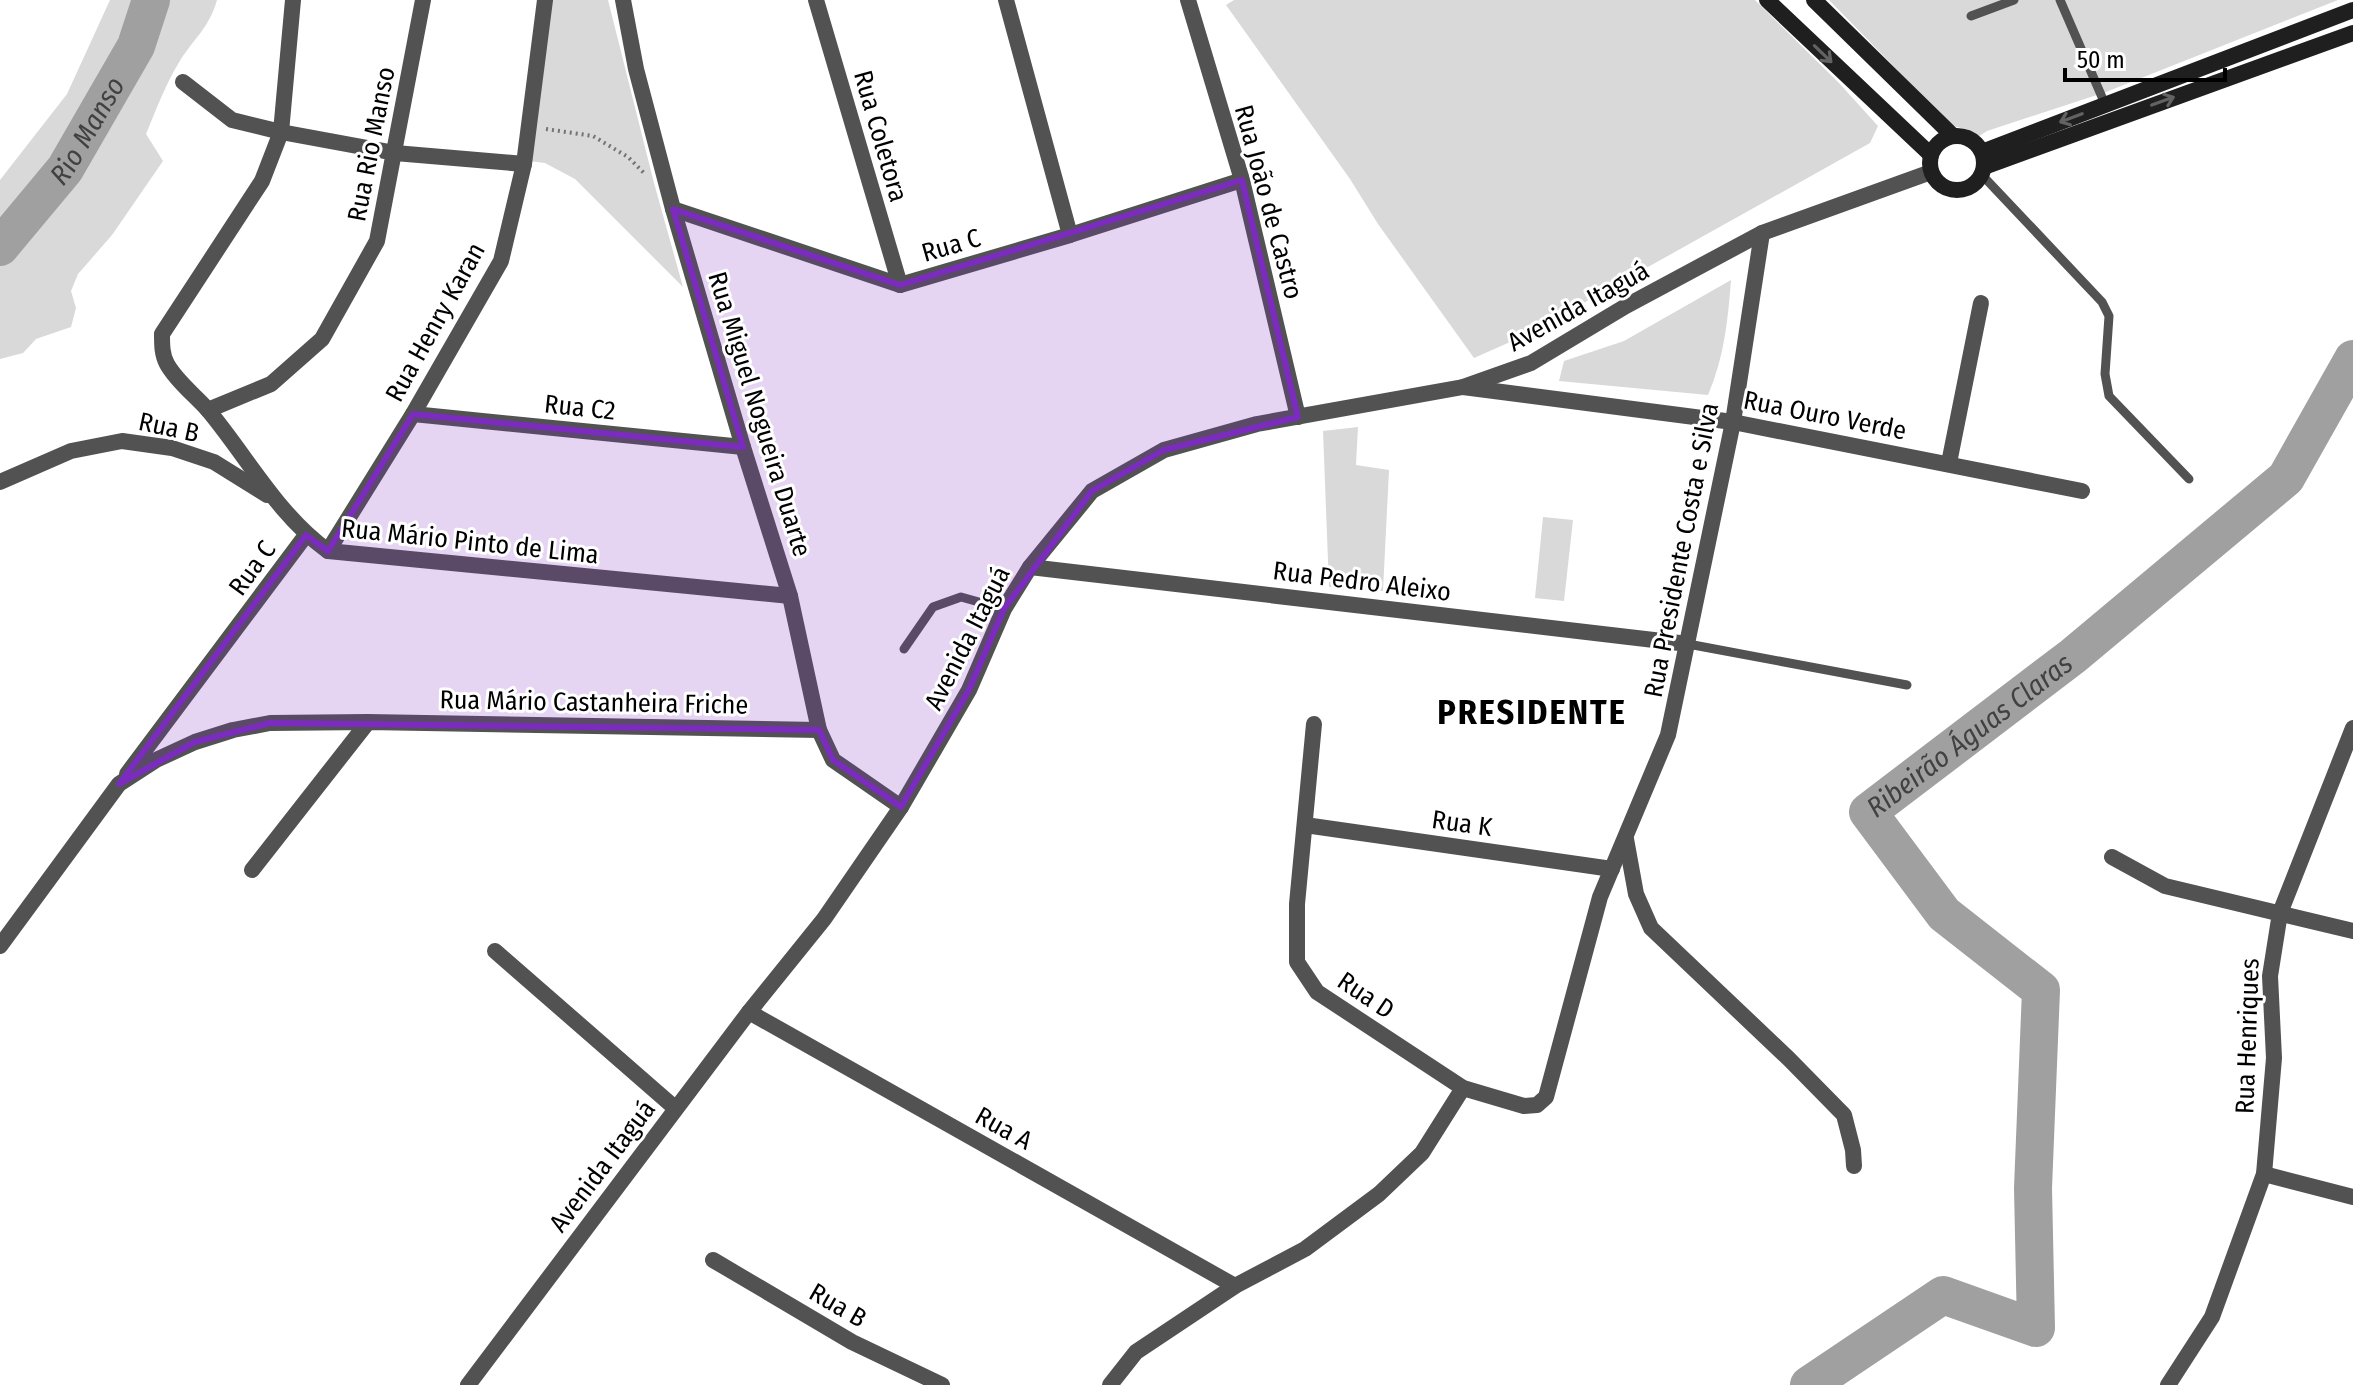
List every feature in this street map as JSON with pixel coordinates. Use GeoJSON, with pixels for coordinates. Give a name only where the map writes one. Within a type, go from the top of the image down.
{"type":"FeatureCollection","features":[{"type":"Feature","properties":{"kind":"main road"},"geometry":{"type":"LineString","coordinates":[[1767,0],[1931,155]]}},
{"type":"Feature","properties":{"kind":"main road"},"geometry":{"type":"LineString","coordinates":[[1814,0],[1953,136]]}},
{"type":"Feature","properties":{"kind":"main road"},"geometry":{"type":"LineString","coordinates":[[1983,165],[1970,139],[1953,136],[1939,142],[1931,155],[1931,172],[1942,187],[1960,191],[1976,183],[1983,165],[2105,104],[2353,10]]}},
{"type":"Feature","properties":{"kind":"main road"},"geometry":{"type":"LineString","coordinates":[[1983,165],[2353,33]]}},
{"type":"Feature","properties":{"kind":"street"},"geometry":{"type":"LineString","coordinates":[[281,132],[293,0]]}},
{"type":"Feature","properties":{"kind":"street","name":"Rua Rio Manso"},"geometry":{"type":"LineString","coordinates":[[208,410],[271,384],[322,339],[377,241],[423,0]]}},
{"type":"Feature","properties":{"kind":"street","name":"Rua Henry Karan"},"geometry":{"type":"LineString","coordinates":[[328,551],[413,414],[501,261],[524,164],[545,0]]}},
{"type":"Feature","properties":{"kind":"street","name":"Rua Miguel Nogueira Duarte"},"geometry":{"type":"LineString","coordinates":[[623,0],[636,69],[673,209],[790,596],[819,730],[833,760],[901,807]]}},
{"type":"Feature","properties":{"kind":"street","name":"Rua Coletora"},"geometry":{"type":"LineString","coordinates":[[816,0],[900,285]]}},
{"type":"Feature","properties":{"kind":"street"},"geometry":{"type":"LineString","coordinates":[[1006,0],[1070,235]]}},
{"type":"Feature","properties":{"kind":"street","name":"Rua João de Castro"},"geometry":{"type":"LineString","coordinates":[[1188,0],[1242,180],[1298,417]]}},
{"type":"Feature","properties":{"kind":"street"},"geometry":{"type":"LineString","coordinates":[[183,82],[232,120],[281,132],[395,153],[524,164]]}},
{"type":"Feature","properties":{"kind":"street","name":"Rua Mário Pinto de Lima"},"geometry":{"type":"LineString","coordinates":[[281,132],[262,181],[162,334],[162,347],[166,362],[174,374],[208,410],[275,500],[306,535],[328,551],[790,596]]}},
{"type":"Feature","properties":{"kind":"street","name":"Avenida Itaguá"},"geometry":{"type":"LineString","coordinates":[[468,1385],[675,1108],[824,919],[901,807],[969,690],[1004,609],[1030,567],[1092,491],[1164,450],[1257,424],[1463,387],[1531,363],[1626,306],[1762,233],[1931,172]]}},
{"type":"Feature","properties":{"kind":"street","name":"Rua C"},"geometry":{"type":"LineString","coordinates":[[673,209],[900,285],[1242,180]]}},
{"type":"Feature","properties":{"kind":"street","name":"Rua Presidente Costa e Silva"},"geometry":{"type":"LineString","coordinates":[[1546,1097],[1600,897],[1668,735],[1733,422],[1762,233]]}},
{"type":"Feature","properties":{"kind":"street"},"geometry":{"type":"LineString","coordinates":[[1949,463],[1981,303]]}},
{"type":"Feature","properties":{"kind":"street","name":"Rua Ouro Verde"},"geometry":{"type":"LineString","coordinates":[[1463,387],[1733,422],[2082,491]]}},
{"type":"Feature","properties":{"kind":"street","name":"Rua C2"},"geometry":{"type":"LineString","coordinates":[[413,414],[743,447]]}},
{"type":"Feature","properties":{"kind":"street","name":"Rua B"},"geometry":{"type":"LineString","coordinates":[[0,482],[71,451],[122,441],[172,448],[214,462],[275,500]]}},
{"type":"Feature","properties":{"kind":"street","name":"Rua C"},"geometry":{"type":"LineString","coordinates":[[119,784],[306,535]]}},
{"type":"Feature","properties":{"kind":"street","name":"Rua Pedro Aleixo"},"geometry":{"type":"LineString","coordinates":[[1030,567],[1688,644]]}},
{"type":"Feature","properties":{"kind":"street"},"geometry":{"type":"LineString","coordinates":[[252,870],[368,722]]}},
{"type":"Feature","properties":{"kind":"street","name":"Rua Mário Castanheira Friche"},"geometry":{"type":"LineString","coordinates":[[0,946],[119,784],[156,760],[195,742],[233,730],[270,723],[368,722],[819,730]]}},
{"type":"Feature","properties":{"kind":"street","name":"Rua D"},"geometry":{"type":"LineString","coordinates":[[1314,724],[1297,904],[1297,962],[1317,992],[1463,1088],[1524,1106],[1537,1105],[1546,1097]]}},
{"type":"Feature","properties":{"kind":"street","name":"Rua Henriques"},"geometry":{"type":"LineString","coordinates":[[2168,1385],[2212,1317],[2264,1174],[2274,1058],[2270,976],[2280,913],[2353,728]]}},
{"type":"Feature","properties":{"kind":"street","name":"Rua K"},"geometry":{"type":"LineString","coordinates":[[1305,825],[1612,869]]}},
{"type":"Feature","properties":{"kind":"street"},"geometry":{"type":"LineString","coordinates":[[1626,838],[1636,894],[1651,928],[1844,1115],[1854,1166]]}},
{"type":"Feature","properties":{"kind":"street"},"geometry":{"type":"LineString","coordinates":[[2112,857],[2165,886],[2351,930]]}},
{"type":"Feature","properties":{"kind":"street"},"geometry":{"type":"LineString","coordinates":[[495,951],[675,1108]]}},
{"type":"Feature","properties":{"kind":"street","name":"Rua A"},"geometry":{"type":"LineString","coordinates":[[749,1012],[1235,1286]]}},
{"type":"Feature","properties":{"kind":"street"},"geometry":{"type":"LineString","coordinates":[[1110,1385],[1136,1352],[1235,1286],[1305,1249],[1379,1194],[1422,1153],[1463,1088]]}},
{"type":"Feature","properties":{"kind":"street"},"geometry":{"type":"LineString","coordinates":[[2264,1174],[2353,1197]]}},
{"type":"Feature","properties":{"kind":"street","name":"Rua B"},"geometry":{"type":"LineString","coordinates":[[713,1260],[852,1342],[942,1385]]}},
{"type":"Feature","properties":{"kind":"lane"},"geometry":{"type":"LineString","coordinates":[[1971,16],[2014,0]]}},
{"type":"Feature","properties":{"kind":"lane"},"geometry":{"type":"LineString","coordinates":[[2060,0],[2105,104]]}},
{"type":"Feature","properties":{"kind":"lane"},"geometry":{"type":"LineString","coordinates":[[1983,165],[2102,302],[2109,316],[2105,374],[2109,396],[2189,479]]}},
{"type":"Feature","properties":{"kind":"lane"},"geometry":{"type":"LineString","coordinates":[[904,649],[933,607],[961,597],[1004,609]]}},
{"type":"Feature","properties":{"kind":"lane"},"geometry":{"type":"LineString","coordinates":[[1688,644],[1907,685]]}},
{"type":"Feature","properties":{"kind":"path"},"geometry":{"type":"LineString","coordinates":[[536,128],[593,136],[628,157],[645,174]]}},
{"type":"Feature","properties":{"kind":"highlighted area"},"geometry":{"type":"Polygon","coordinates":[[[1242,180],[1298,417],[1164,450],[1092,491],[1004,609],[969,690],[901,807],[833,760],[819,730],[270,723],[195,742],[119,784],[306,535],[328,551],[413,414],[743,447],[673,209],[900,285],[1242,180]]]}},
{"type":"Feature","properties":{"kind":"shaded area"},"geometry":{"type":"Polygon","coordinates":[[[110,0],[217,0],[205,27],[173,72],[146,134],[163,161],[112,235],[78,274],[71,291],[76,308],[71,327],[36,339],[23,353],[0,359],[0,180],[67,94],[110,0]]]}},
{"type":"Feature","properties":{"kind":"shaded area"},"geometry":{"type":"Polygon","coordinates":[[[551,0],[608,0],[683,287],[575,179],[545,163],[528,161],[551,0]]]}},
{"type":"Feature","properties":{"kind":"shaded area"},"geometry":{"type":"Polygon","coordinates":[[[1234,0],[1755,0],[1878,126],[1870,143],[1528,334],[1474,358],[1226,5],[1234,0]]]}},
{"type":"Feature","properties":{"kind":"shaded area"},"geometry":{"type":"Polygon","coordinates":[[[1829,0],[2338,0],[2106,92],[1987,131],[1978,137],[1966,129],[1952,126],[1829,0]]]}},
{"type":"Feature","properties":{"kind":"shaded area"},"geometry":{"type":"Polygon","coordinates":[[[1731,280],[1724,339],[1708,395],[1559,381],[1564,361],[1624,341],[1731,280]]]}},
{"type":"Feature","properties":{"kind":"shaded area"},"geometry":{"type":"Polygon","coordinates":[[[1358,427],[1356,465],[1389,470],[1383,591],[1329,587],[1323,431],[1358,427]]]}},
{"type":"Feature","properties":{"kind":"shaded area"},"geometry":{"type":"Polygon","coordinates":[[[1543,517],[1573,520],[1564,601],[1535,598],[1543,517]]]}},
{"type":"Feature","properties":{"kind":"waterway","name":"Rio Manso"},"geometry":{"type":"LineString","coordinates":[[0,247],[65,169],[136,46],[151,0]]}},
{"type":"Feature","properties":{"kind":"waterway","name":"Ribeirão Águas Claras"},"geometry":{"type":"LineString","coordinates":[[1809,1385],[1943,1295],[2036,1328],[2033,1188],[2041,990],[1944,914],[1868,812],[2073,656],[2286,478],[2353,359]]}},
{"type":"Feature","properties":{"kind":"district","name":"PRESIDENTE"},"geometry":{"type":"Point","coordinates":[1532,712]}}]}
